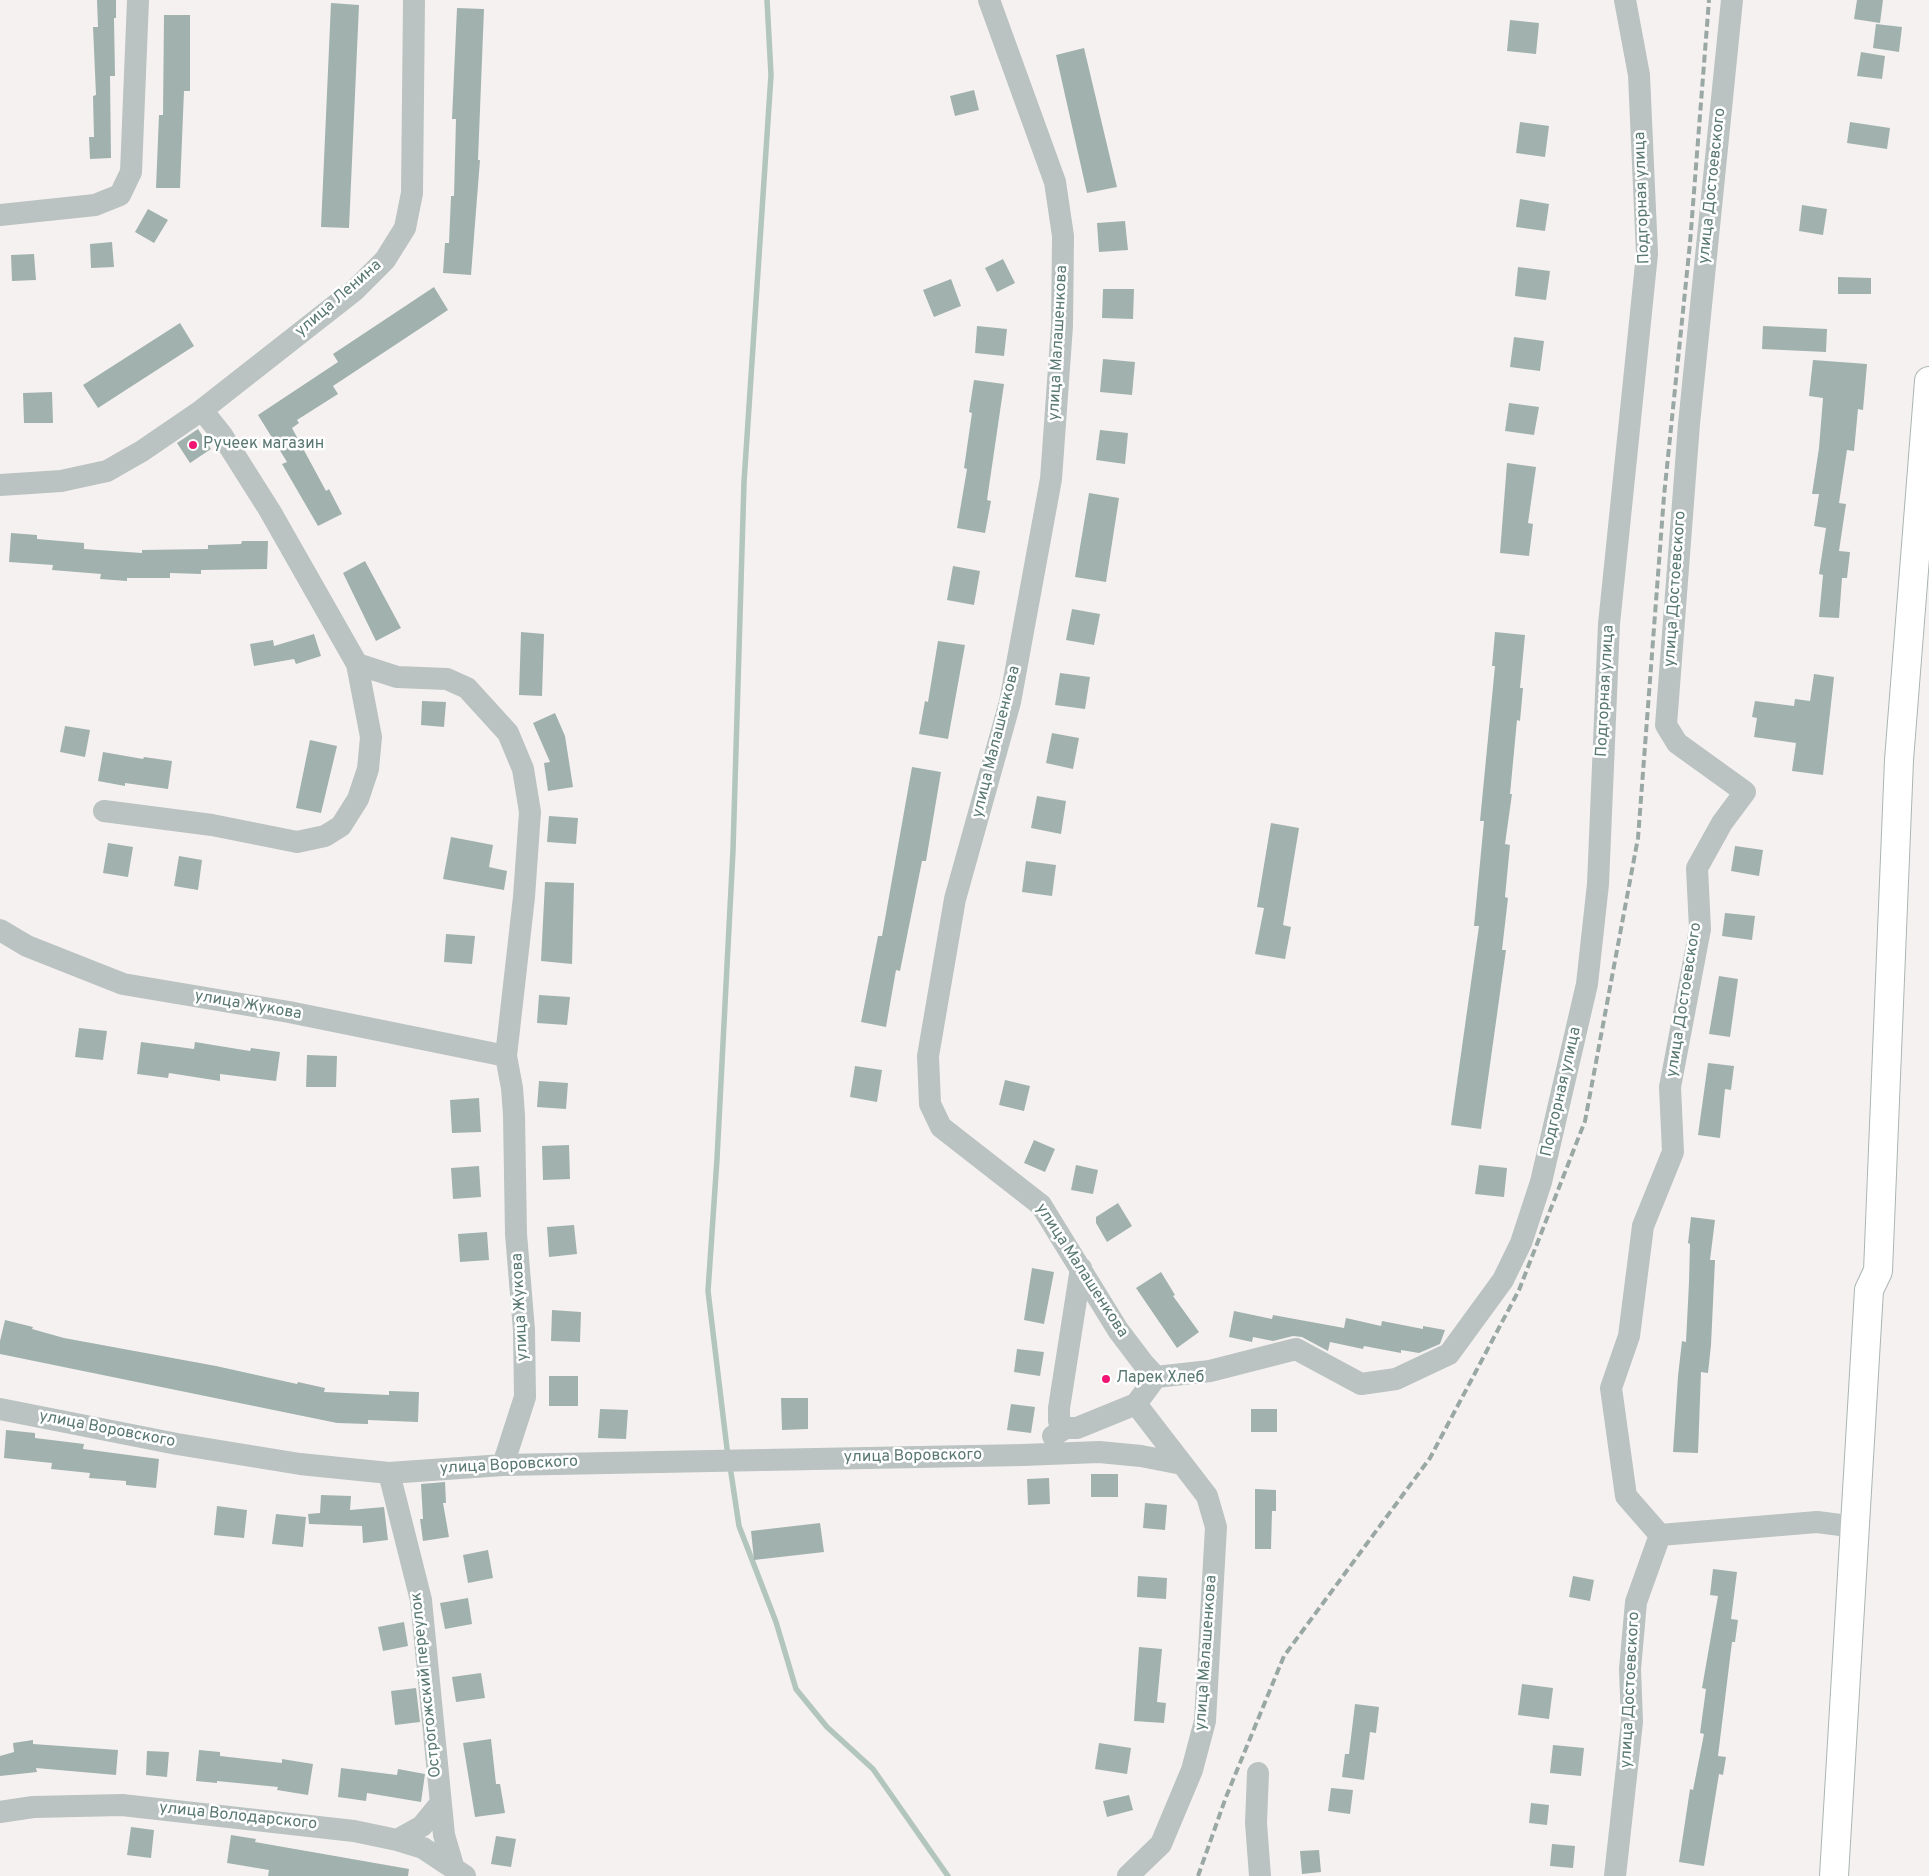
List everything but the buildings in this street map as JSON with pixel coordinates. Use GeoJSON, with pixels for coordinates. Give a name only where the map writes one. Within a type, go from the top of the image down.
{"type":"FeatureCollection","features":[{"type":"Feature","properties":{"kind":"main road"},"geometry":{"type":"LineString","coordinates":[[1834,1876],[1869,1290],[1878,1271],[1899,760],[1929,381]]}},
{"type":"Feature","properties":{"kind":"street"},"geometry":{"type":"LineString","coordinates":[[0,214],[95,205],[120,195],[131,172],[138,0]]}},
{"type":"Feature","properties":{"kind":"street","name":"улица Ленина"},"geometry":{"type":"LineString","coordinates":[[0,485],[61,481],[106,471],[142,451],[202,410],[354,290],[385,260],[405,228],[412,193],[414,0]]}},
{"type":"Feature","properties":{"kind":"street","name":"улица Малашенкова"},"geometry":{"type":"LineString","coordinates":[[989,0],[1055,182],[1063,236],[1062,326],[1051,479],[1010,702],[955,899],[928,1056],[930,1104],[941,1127],[1041,1205],[1118,1330],[1156,1377]]}},
{"type":"Feature","properties":{"kind":"street","name":"Подгорная улица"},"geometry":{"type":"LineString","coordinates":[[1156,1377],[1210,1371],[1296,1349],[1361,1384],[1396,1379],[1449,1354],[1502,1280],[1521,1243],[1541,1182],[1587,984],[1598,884],[1609,624],[1647,254],[1638,75],[1625,0]]}},
{"type":"Feature","properties":{"kind":"street","name":"улица Достоевского"},"geometry":{"type":"LineString","coordinates":[[1615,1876],[1632,1722],[1630,1669],[1636,1602],[1660,1535],[1626,1496],[1611,1388],[1629,1336],[1643,1226],[1673,1152],[1670,1087],[1700,929],[1697,868],[1722,823],[1745,792],[1677,743],[1666,725],[1689,424],[1732,0]]}},
{"type":"Feature","properties":{"kind":"street"},"geometry":{"type":"LineString","coordinates":[[104,810],[212,825],[297,842],[325,836],[341,826],[358,799],[368,769],[371,738],[357,664],[270,511],[222,435],[202,410]]}},
{"type":"Feature","properties":{"kind":"street","name":"улица Жукова"},"geometry":{"type":"LineString","coordinates":[[357,664],[397,677],[446,679],[467,688],[508,733],[523,769],[530,812],[524,897],[506,1056],[512,1088],[514,1115],[516,1234],[524,1330],[525,1397],[503,1465]]}},
{"type":"Feature","properties":{"kind":"street","name":"улица Жукова"},"geometry":{"type":"LineString","coordinates":[[0,930],[27,946],[124,984],[289,1012],[506,1056]]}},
{"type":"Feature","properties":{"kind":"street"},"geometry":{"type":"LineString","coordinates":[[1066,1428],[1059,1421],[1059,1408],[1081,1268]]}},
{"type":"Feature","properties":{"kind":"street"},"geometry":{"type":"LineString","coordinates":[[1023,1455],[1066,1428],[1077,1428],[1136,1404],[1156,1377]]}},
{"type":"Feature","properties":{"kind":"street","name":"улица Малашенкова"},"geometry":{"type":"LineString","coordinates":[[1128,1876],[1161,1844],[1192,1770],[1205,1721],[1216,1526],[1207,1496],[1136,1404]]}},
{"type":"Feature","properties":{"kind":"street","name":"улица Воровского"},"geometry":{"type":"LineString","coordinates":[[0,1409],[177,1444],[300,1464],[389,1473],[503,1465],[1099,1452],[1141,1456],[1182,1464]]}},
{"type":"Feature","properties":{"kind":"street","name":"Острогожский переулок"},"geometry":{"type":"LineString","coordinates":[[389,1473],[421,1600],[444,1835],[459,1872]]}},
{"type":"Feature","properties":{"kind":"street"},"geometry":{"type":"LineString","coordinates":[[1660,1535],[1817,1522],[1856,1527]]}},
{"type":"Feature","properties":{"kind":"street"},"geometry":{"type":"LineString","coordinates":[[1258,1773],[1256,1822],[1260,1876]]}},
{"type":"Feature","properties":{"kind":"street"},"geometry":{"type":"LineString","coordinates":[[397,1840],[422,1826],[440,1804]]}},
{"type":"Feature","properties":{"kind":"street","name":"улица Володарского"},"geometry":{"type":"LineString","coordinates":[[0,1812],[33,1807],[122,1805],[354,1831],[397,1840],[423,1848],[459,1872]]}},
{"type":"Feature","properties":{"kind":"waterway"},"geometry":{"type":"LineString","coordinates":[[728,1457],[708,1291],[717,1159],[733,850],[744,482],[771,75],[767,0]]}},
{"type":"Feature","properties":{"kind":"waterway"},"geometry":{"type":"LineString","coordinates":[[730,1466],[739,1526],[776,1622],[796,1689],[827,1727],[873,1769],[948,1876]]}},
{"type":"Feature","properties":{"kind":"railway"},"geometry":{"type":"LineString","coordinates":[[1198,1876],[1226,1797],[1284,1656],[1430,1458],[1519,1290],[1585,1121],[1638,838],[1664,496],[1690,243],[1709,0]]}},
{"type":"Feature","properties":{"kind":"place","name":"Ручеек магазин"},"geometry":{"type":"Point","coordinates":[193,445]}},
{"type":"Feature","properties":{"kind":"place","name":"Ларек Хлеб"},"geometry":{"type":"Point","coordinates":[1106,1379]}}]}
